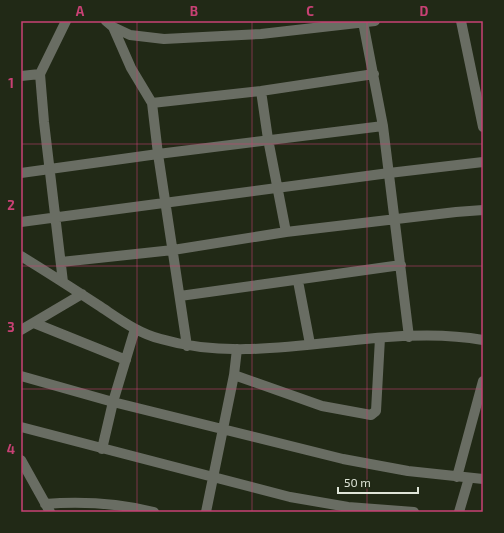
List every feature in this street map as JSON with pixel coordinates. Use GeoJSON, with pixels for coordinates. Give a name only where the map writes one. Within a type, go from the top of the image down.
{"type":"FeatureCollection","features":[{"type":"Feature","properties":{"kind":"street"},"geometry":{"type":"LineString","coordinates":[[63,282],[62,262],[44,122],[40,74],[66,21]]}},
{"type":"Feature","properties":{"kind":"street"},"geometry":{"type":"LineString","coordinates":[[109,24],[130,35],[143,38],[187,39],[261,34],[375,21]]}},
{"type":"Feature","properties":{"kind":"street"},"geometry":{"type":"LineString","coordinates":[[461,21],[483,128]]}},
{"type":"Feature","properties":{"kind":"street"},"geometry":{"type":"LineString","coordinates":[[363,22],[383,126],[409,337]]}},
{"type":"Feature","properties":{"kind":"street"},"geometry":{"type":"LineString","coordinates":[[109,24],[131,68],[152,103],[158,154],[187,346]]}},
{"type":"Feature","properties":{"kind":"street"},"geometry":{"type":"LineString","coordinates":[[21,76],[40,74]]}},
{"type":"Feature","properties":{"kind":"street"},"geometry":{"type":"LineString","coordinates":[[152,103],[261,91],[374,74]]}},
{"type":"Feature","properties":{"kind":"street"},"geometry":{"type":"LineString","coordinates":[[261,91],[268,139],[286,232]]}},
{"type":"Feature","properties":{"kind":"street"},"geometry":{"type":"LineString","coordinates":[[21,173],[268,139],[383,126]]}},
{"type":"Feature","properties":{"kind":"street"},"geometry":{"type":"LineString","coordinates":[[21,222],[56,216],[483,162]]}},
{"type":"Feature","properties":{"kind":"street"},"geometry":{"type":"LineString","coordinates":[[62,262],[173,250],[286,232],[483,210]]}},
{"type":"Feature","properties":{"kind":"street"},"geometry":{"type":"LineString","coordinates":[[21,256],[135,329],[161,340],[187,346],[237,349],[380,338],[453,336],[483,340]]}},
{"type":"Feature","properties":{"kind":"street"},"geometry":{"type":"LineString","coordinates":[[180,296],[298,281],[401,265]]}},
{"type":"Feature","properties":{"kind":"street"},"geometry":{"type":"LineString","coordinates":[[298,281],[310,344]]}},
{"type":"Feature","properties":{"kind":"street"},"geometry":{"type":"LineString","coordinates":[[21,330],[82,294]]}},
{"type":"Feature","properties":{"kind":"street"},"geometry":{"type":"LineString","coordinates":[[34,323],[126,360]]}},
{"type":"Feature","properties":{"kind":"street"},"geometry":{"type":"LineString","coordinates":[[102,448],[113,402],[135,329]]}},
{"type":"Feature","properties":{"kind":"street"},"geometry":{"type":"LineString","coordinates":[[234,375],[315,404],[371,416],[376,411],[380,338]]}},
{"type":"Feature","properties":{"kind":"street"},"geometry":{"type":"LineString","coordinates":[[206,512],[221,430],[234,375],[237,349]]}},
{"type":"Feature","properties":{"kind":"street"},"geometry":{"type":"LineString","coordinates":[[21,376],[113,402],[343,460],[457,477],[483,479]]}},
{"type":"Feature","properties":{"kind":"street"},"geometry":{"type":"LineString","coordinates":[[457,477],[483,381]]}},
{"type":"Feature","properties":{"kind":"street"},"geometry":{"type":"LineString","coordinates":[[21,427],[213,478],[328,504],[414,512]]}},
{"type":"Feature","properties":{"kind":"street"},"geometry":{"type":"LineString","coordinates":[[21,460],[47,508],[72,501],[98,502],[154,512]]}},
{"type":"Feature","properties":{"kind":"street"},"geometry":{"type":"LineString","coordinates":[[459,512],[469,478]]}}]}
